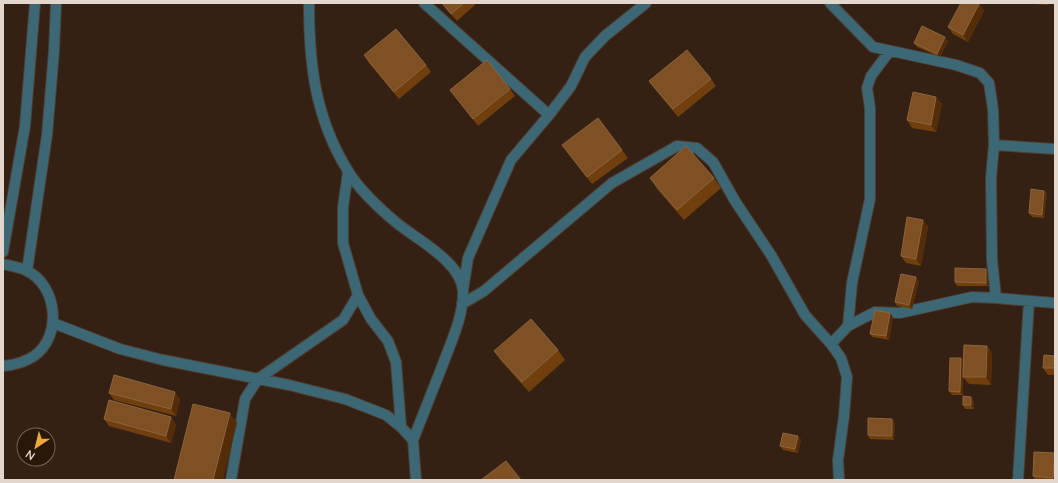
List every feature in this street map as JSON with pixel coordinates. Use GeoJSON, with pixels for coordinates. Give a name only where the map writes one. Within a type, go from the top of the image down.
{"type":"FeatureCollection","features":[{"type":"Feature","properties":{"kind":"street"},"geometry":{"type":"LineString","coordinates":[[3,252],[25,126],[34,3]]}},
{"type":"Feature","properties":{"kind":"street"},"geometry":{"type":"LineString","coordinates":[[27,271],[47,135],[54,51],[56,3]]}},
{"type":"Feature","properties":{"kind":"street"},"geometry":{"type":"LineString","coordinates":[[309,3],[309,47],[314,84],[324,121],[334,146],[348,172],[378,207],[449,262],[459,278],[463,290]]}},
{"type":"Feature","properties":{"kind":"street"},"geometry":{"type":"LineString","coordinates":[[424,3],[440,20],[549,115]]}},
{"type":"Feature","properties":{"kind":"street"},"geometry":{"type":"LineString","coordinates":[[416,480],[413,440],[453,337],[462,304],[468,258],[511,160],[571,86],[586,57],[605,36],[646,3]]}},
{"type":"Feature","properties":{"kind":"street"},"geometry":{"type":"LineString","coordinates":[[830,3],[873,47],[889,52],[956,65],[980,73],[989,83],[993,109],[994,145],[991,178],[992,260],[996,298]]}},
{"type":"Feature","properties":{"kind":"street"},"geometry":{"type":"LineString","coordinates":[[848,326],[852,283],[870,199],[870,108],[867,88],[871,76],[889,52]]}},
{"type":"Feature","properties":{"kind":"street"},"geometry":{"type":"LineString","coordinates":[[994,145],[1055,149]]}},
{"type":"Feature","properties":{"kind":"street"},"geometry":{"type":"LineString","coordinates":[[462,304],[484,291],[612,183],[677,146],[697,148],[713,162],[735,201],[771,255],[805,315],[831,344],[841,358],[846,377],[844,416],[838,460],[839,480]]}},
{"type":"Feature","properties":{"kind":"street"},"geometry":{"type":"LineString","coordinates":[[348,172],[343,207],[343,242],[358,295],[371,319],[388,341],[396,362],[401,427]]}},
{"type":"Feature","properties":{"kind":"street"},"geometry":{"type":"LineString","coordinates":[[3,264],[27,271],[44,286],[53,303],[53,323],[48,340],[36,355],[19,364],[3,366]]}},
{"type":"Feature","properties":{"kind":"street"},"geometry":{"type":"LineString","coordinates":[[231,480],[245,399],[258,379],[343,320],[358,295]]}},
{"type":"Feature","properties":{"kind":"street"},"geometry":{"type":"LineString","coordinates":[[831,344],[848,326],[875,312],[900,313],[972,297],[1055,303]]}},
{"type":"Feature","properties":{"kind":"street"},"geometry":{"type":"LineString","coordinates":[[1018,480],[1029,301]]}},
{"type":"Feature","properties":{"kind":"street"},"geometry":{"type":"LineString","coordinates":[[53,323],[120,349],[163,360],[258,379],[345,399],[386,415],[401,427],[413,440]]}},
{"type":"Feature","properties":{"kind":"building"},"geometry":{"type":"Polygon","coordinates":[[[442,3],[464,3],[451,14],[442,3]]]}},
{"type":"Feature","properties":{"kind":"building"},"geometry":{"type":"Polygon","coordinates":[[[961,3],[979,4],[963,35],[948,27],[961,3]]]}},
{"type":"Feature","properties":{"kind":"building"},"geometry":{"type":"Polygon","coordinates":[[[922,26],[945,37],[937,54],[914,43],[922,26]]]}},
{"type":"Feature","properties":{"kind":"building"},"geometry":{"type":"Polygon","coordinates":[[[396,29],[426,65],[394,92],[364,55],[396,29]]]}},
{"type":"Feature","properties":{"kind":"building"},"geometry":{"type":"Polygon","coordinates":[[[687,50],[711,79],[673,109],[649,81],[687,50]]]}},
{"type":"Feature","properties":{"kind":"building"},"geometry":{"type":"Polygon","coordinates":[[[487,60],[510,89],[473,119],[450,90],[487,60]]]}},
{"type":"Feature","properties":{"kind":"building"},"geometry":{"type":"Polygon","coordinates":[[[913,92],[936,97],[931,125],[907,120],[913,92]]]}},
{"type":"Feature","properties":{"kind":"building"},"geometry":{"type":"Polygon","coordinates":[[[598,118],[622,150],[587,177],[562,145],[598,118]]]}},
{"type":"Feature","properties":{"kind":"building"},"geometry":{"type":"Polygon","coordinates":[[[686,146],[714,178],[677,210],[650,178],[686,146]]]}},
{"type":"Feature","properties":{"kind":"building"},"geometry":{"type":"Polygon","coordinates":[[[1031,189],[1044,191],[1042,215],[1029,213],[1031,189]]]}},
{"type":"Feature","properties":{"kind":"building"},"geometry":{"type":"Polygon","coordinates":[[[907,217],[923,220],[916,259],[901,256],[907,217]]]}},
{"type":"Feature","properties":{"kind":"building"},"geometry":{"type":"Polygon","coordinates":[[[955,268],[986,269],[986,283],[955,282],[955,268]]]}},
{"type":"Feature","properties":{"kind":"building"},"geometry":{"type":"Polygon","coordinates":[[[901,274],[916,277],[909,305],[895,302],[901,274]]]}},
{"type":"Feature","properties":{"kind":"building"},"geometry":{"type":"Polygon","coordinates":[[[875,310],[890,313],[886,336],[870,334],[875,310]]]}},
{"type":"Feature","properties":{"kind":"building"},"geometry":{"type":"Polygon","coordinates":[[[531,319],[558,350],[522,382],[494,351],[531,319]]]}},
{"type":"Feature","properties":{"kind":"building"},"geometry":{"type":"Polygon","coordinates":[[[964,345],[987,346],[986,377],[963,377],[964,345]]]}},
{"type":"Feature","properties":{"kind":"building"},"geometry":{"type":"Polygon","coordinates":[[[1044,355],[1055,356],[1055,368],[1043,368],[1044,355]]]}},
{"type":"Feature","properties":{"kind":"building"},"geometry":{"type":"Polygon","coordinates":[[[950,358],[961,358],[960,392],[949,391],[950,358]]]}},
{"type":"Feature","properties":{"kind":"building"},"geometry":{"type":"Polygon","coordinates":[[[114,375],[175,392],[171,409],[109,393],[114,375]]]}},
{"type":"Feature","properties":{"kind":"building"},"geometry":{"type":"Polygon","coordinates":[[[963,396],[971,397],[971,405],[963,405],[963,396]]]}},
{"type":"Feature","properties":{"kind":"building"},"geometry":{"type":"Polygon","coordinates":[[[109,400],[171,417],[166,436],[104,419],[109,400]]]}},
{"type":"Feature","properties":{"kind":"building"},"geometry":{"type":"Polygon","coordinates":[[[193,404],[230,413],[213,480],[174,480],[193,404]]]}},
{"type":"Feature","properties":{"kind":"building"},"geometry":{"type":"Polygon","coordinates":[[[868,418],[892,419],[892,436],[868,435],[868,418]]]}},
{"type":"Feature","properties":{"kind":"building"},"geometry":{"type":"Polygon","coordinates":[[[783,433],[798,436],[795,449],[780,446],[783,433]]]}},
{"type":"Feature","properties":{"kind":"building"},"geometry":{"type":"Polygon","coordinates":[[[1034,452],[1055,453],[1053,478],[1033,476],[1034,452]]]}},
{"type":"Feature","properties":{"kind":"building"},"geometry":{"type":"Polygon","coordinates":[[[506,461],[521,480],[481,480],[506,461]]]}}]}
